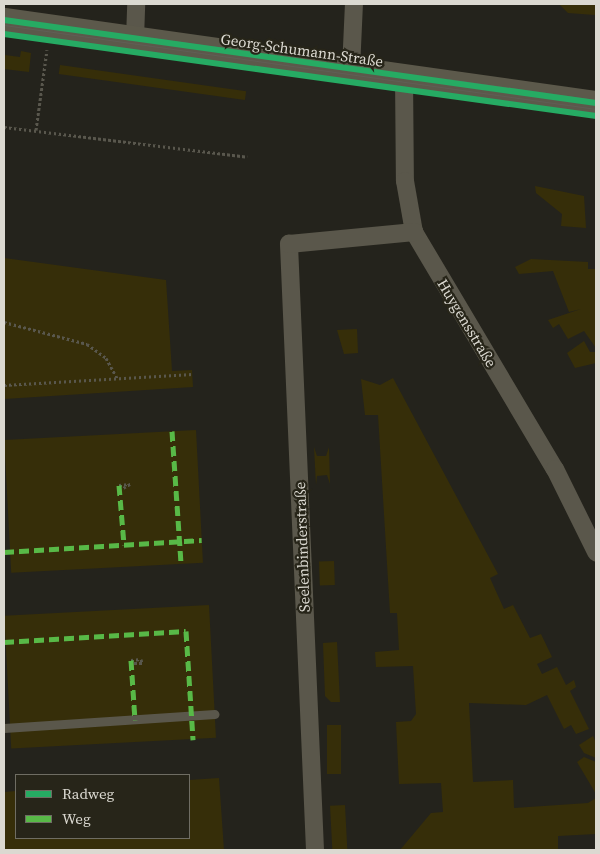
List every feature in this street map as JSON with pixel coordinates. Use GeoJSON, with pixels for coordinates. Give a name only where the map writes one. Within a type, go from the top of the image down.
{"type":"FeatureCollection","features":[{"type":"Feature","properties":{"kind":"main road","name":"Georg-Schumann-Straße"},"geometry":{"type":"LineString","coordinates":[[4,20],[596,103]]}},
{"type":"Feature","properties":{"kind":"street"},"geometry":{"type":"LineString","coordinates":[[135,39],[136,4]]}},
{"type":"Feature","properties":{"kind":"street"},"geometry":{"type":"LineString","coordinates":[[351,69],[354,4]]}},
{"type":"Feature","properties":{"kind":"street","name":"Huygensstraße"},"geometry":{"type":"LineString","coordinates":[[404,76],[405,181],[414,232],[555,470],[596,552]]}},
{"type":"Feature","properties":{"kind":"street","name":"Seelenbinderstraße"},"geometry":{"type":"LineString","coordinates":[[315,850],[289,244],[414,232]]}},
{"type":"Feature","properties":{"kind":"lane"},"geometry":{"type":"LineString","coordinates":[[4,728],[215,714]]}},
{"type":"Feature","properties":{"kind":"path"},"geometry":{"type":"LineString","coordinates":[[45,40],[54,41]]}},
{"type":"Feature","properties":{"kind":"path"},"geometry":{"type":"LineString","coordinates":[[36,130],[47,50]]}},
{"type":"Feature","properties":{"kind":"path"},"geometry":{"type":"LineString","coordinates":[[4,127],[247,157]]}},
{"type":"Feature","properties":{"kind":"path"},"geometry":{"type":"LineString","coordinates":[[4,322],[87,344],[106,358],[117,378]]}},
{"type":"Feature","properties":{"kind":"path"},"geometry":{"type":"LineString","coordinates":[[4,385],[193,374]]}},
{"type":"Feature","properties":{"kind":"path"},"geometry":{"type":"LineString","coordinates":[[120,485],[130,484],[123,488]]}},
{"type":"Feature","properties":{"kind":"path"},"geometry":{"type":"LineString","coordinates":[[131,660],[142,659],[142,663],[134,664]]}},
{"type":"Feature","properties":{"kind":"shaded area"},"geometry":{"type":"Polygon","coordinates":[[[559,4],[596,4],[596,24],[595,15],[568,13],[559,4]]]}},
{"type":"Feature","properties":{"kind":"shaded area"},"geometry":{"type":"Polygon","coordinates":[[[4,49],[5,55],[20,57],[21,51],[31,53],[29,72],[4,69],[4,49]]]}},
{"type":"Feature","properties":{"kind":"shaded area"},"geometry":{"type":"Polygon","coordinates":[[[60,65],[246,91],[245,100],[59,74],[60,65]]]}},
{"type":"Feature","properties":{"kind":"shaded area"},"geometry":{"type":"Polygon","coordinates":[[[535,186],[584,196],[586,228],[561,226],[562,214],[536,193],[535,186]]]}},
{"type":"Feature","properties":{"kind":"shaded area"},"geometry":{"type":"Polygon","coordinates":[[[4,258],[166,280],[172,371],[192,370],[193,387],[4,399],[4,258]]]}},
{"type":"Feature","properties":{"kind":"shaded area"},"geometry":{"type":"Polygon","coordinates":[[[531,259],[588,262],[588,269],[596,269],[596,348],[584,331],[568,339],[559,324],[553,328],[548,320],[581,309],[569,312],[553,271],[519,274],[515,267],[531,259]]]}},
{"type":"Feature","properties":{"kind":"shaded area"},"geometry":{"type":"Polygon","coordinates":[[[357,329],[358,353],[344,354],[337,330],[357,329]]]}},
{"type":"Feature","properties":{"kind":"shaded area"},"geometry":{"type":"Polygon","coordinates":[[[584,341],[590,352],[596,352],[596,363],[575,368],[567,353],[584,341]]]}},
{"type":"Feature","properties":{"kind":"shaded area"},"geometry":{"type":"Polygon","coordinates":[[[393,378],[498,574],[490,578],[504,609],[513,605],[530,638],[541,634],[552,657],[537,664],[542,674],[557,667],[566,685],[574,680],[576,687],[570,691],[589,729],[576,734],[571,725],[564,729],[547,695],[526,705],[469,703],[473,782],[513,780],[514,808],[588,803],[596,798],[596,834],[558,836],[558,850],[400,850],[431,813],[443,812],[441,783],[399,784],[396,722],[411,721],[416,714],[413,666],[376,667],[375,652],[399,650],[397,613],[390,613],[378,415],[365,415],[361,379],[380,385],[393,378]]]}},
{"type":"Feature","properties":{"kind":"shaded area"},"geometry":{"type":"Polygon","coordinates":[[[196,430],[203,563],[11,573],[4,440],[196,430]]]}},
{"type":"Feature","properties":{"kind":"shaded area"},"geometry":{"type":"Polygon","coordinates":[[[314,447],[317,456],[326,456],[329,447],[330,484],[327,475],[317,476],[316,485],[314,447]]]}},
{"type":"Feature","properties":{"kind":"shaded area"},"geometry":{"type":"Polygon","coordinates":[[[334,561],[335,585],[320,586],[319,562],[334,561]]]}},
{"type":"Feature","properties":{"kind":"shaded area"},"geometry":{"type":"Polygon","coordinates":[[[209,605],[216,738],[11,749],[4,616],[209,605]]]}},
{"type":"Feature","properties":{"kind":"shaded area"},"geometry":{"type":"Polygon","coordinates":[[[337,642],[340,702],[331,702],[325,696],[323,643],[337,642]]]}},
{"type":"Feature","properties":{"kind":"shaded area"},"geometry":{"type":"Polygon","coordinates":[[[327,725],[341,725],[341,774],[327,774],[327,725]]]}},
{"type":"Feature","properties":{"kind":"shaded area"},"geometry":{"type":"Polygon","coordinates":[[[593,736],[596,743],[596,758],[584,753],[579,745],[593,736]]]}},
{"type":"Feature","properties":{"kind":"shaded area"},"geometry":{"type":"Polygon","coordinates":[[[584,757],[596,762],[596,794],[577,762],[584,757]]]}},
{"type":"Feature","properties":{"kind":"shaded area"},"geometry":{"type":"Polygon","coordinates":[[[219,778],[224,850],[4,850],[4,792],[15,791],[15,839],[190,839],[190,780],[219,778]]]}},
{"type":"Feature","properties":{"kind":"shaded area"},"geometry":{"type":"Polygon","coordinates":[[[345,805],[347,850],[332,850],[330,806],[345,805]]]}},
{"type":"Feature","properties":{"kind":"tram line"},"geometry":{"type":"LineString","coordinates":[[4,18],[225,48]]}},
{"type":"Feature","properties":{"kind":"tram line"},"geometry":{"type":"LineString","coordinates":[[4,25],[596,109]]}},
{"type":"Feature","properties":{"kind":"tram line"},"geometry":{"type":"LineString","coordinates":[[448,79],[596,100]]}},
{"type":"Feature","properties":{"kind":"marked path"},"geometry":{"type":"LineString","coordinates":[[172,431],[181,564]]}},
{"type":"Feature","properties":{"kind":"marked path"},"geometry":{"type":"LineString","coordinates":[[119,485],[124,545]]}},
{"type":"Feature","properties":{"kind":"marked path"},"geometry":{"type":"LineString","coordinates":[[4,552],[202,540]]}},
{"type":"Feature","properties":{"kind":"marked path"},"geometry":{"type":"LineString","coordinates":[[4,642],[186,631],[193,740]]}},
{"type":"Feature","properties":{"kind":"marked path"},"geometry":{"type":"LineString","coordinates":[[131,660],[135,720]]}},
{"type":"Feature","properties":{"kind":"cycle path"},"geometry":{"type":"LineString","coordinates":[[4,20],[596,103]]}},
{"type":"Feature","properties":{"kind":"cycle path"},"geometry":{"type":"LineString","coordinates":[[4,34],[596,116]]}}]}
